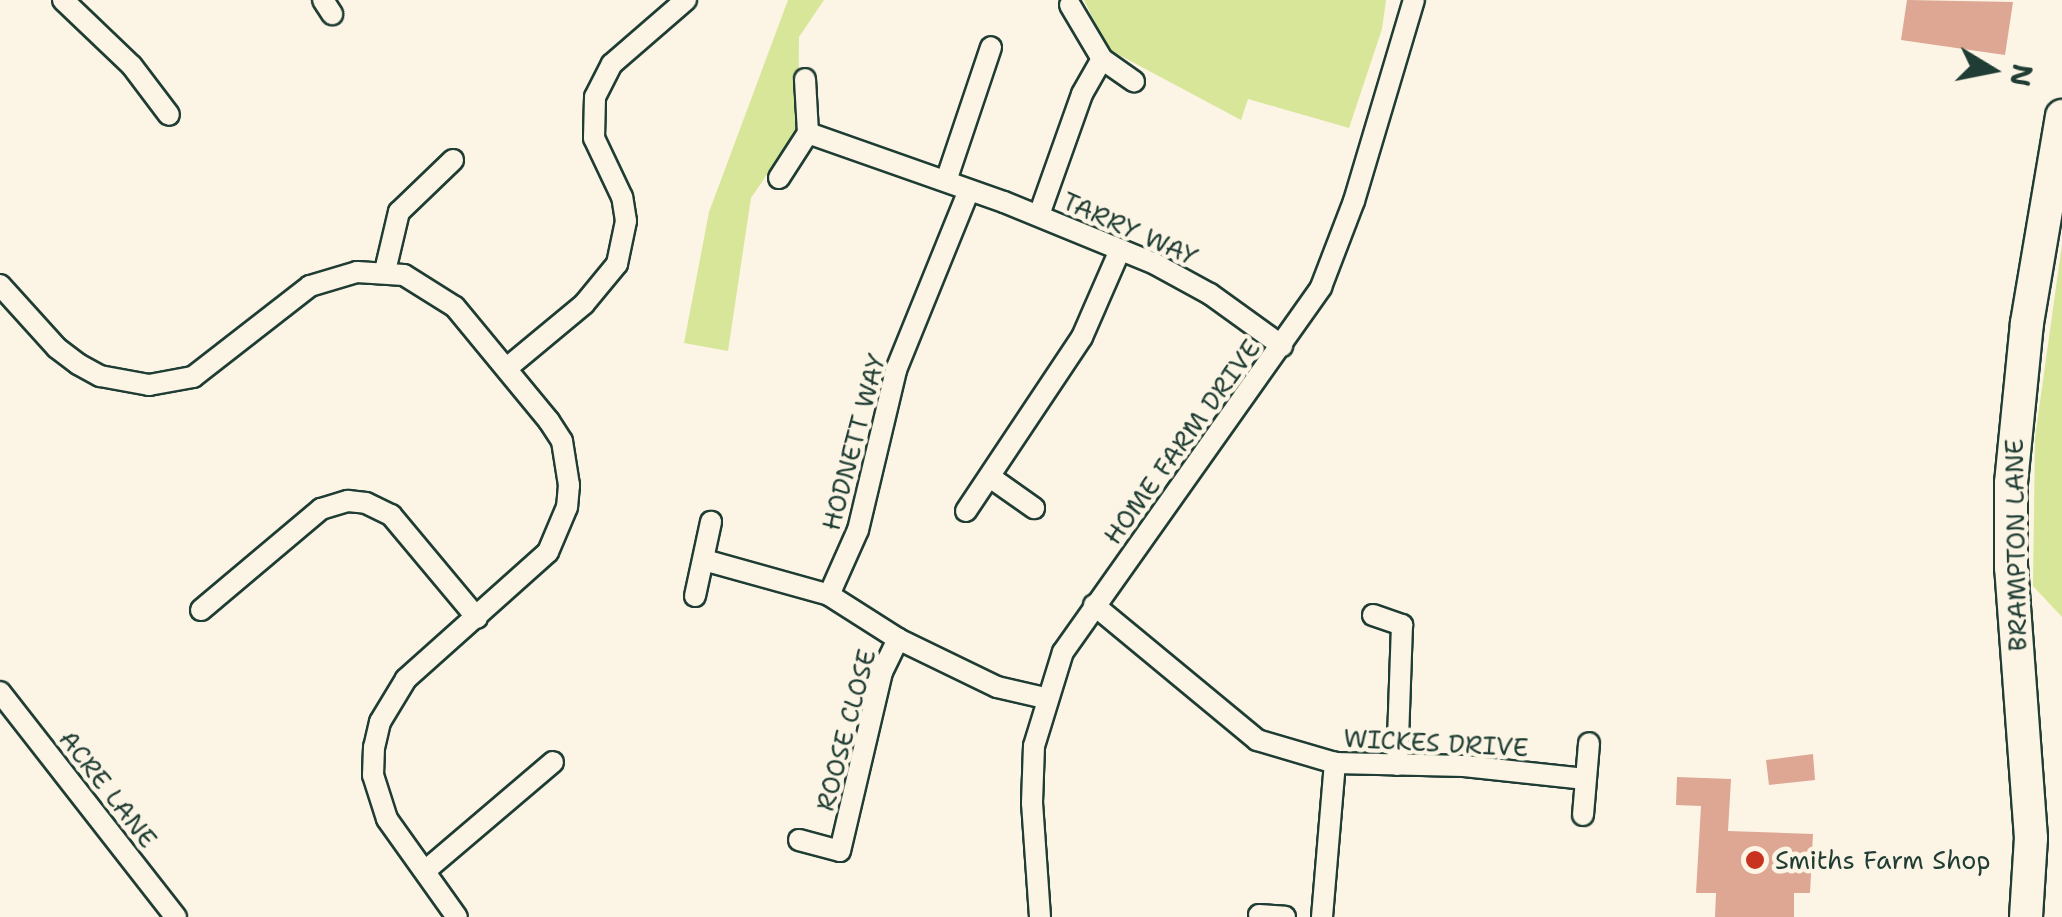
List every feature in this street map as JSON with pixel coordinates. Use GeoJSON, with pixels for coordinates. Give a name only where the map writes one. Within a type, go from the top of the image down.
{"type":"FeatureCollection","features":[{"type":"Feature","properties":{"kind":"main road","name":"BRAMPTON LANE"},"geometry":{"type":"LineString","coordinates":[[2026,917],[2030,828],[2011,568],[2011,483],[2024,339],[2062,116]]}},
{"type":"Feature","properties":{"kind":"street"},"geometry":{"type":"LineString","coordinates":[[63,0],[132,66],[169,115]]}},
{"type":"Feature","properties":{"kind":"street"},"geometry":{"type":"LineString","coordinates":[[508,368],[584,304],[617,264],[626,221],[622,197],[600,158],[594,138],[595,97],[612,64],[686,0]]}},
{"type":"Feature","properties":{"kind":"street","name":"HOME FARM DRIVE"},"geometry":{"type":"LineString","coordinates":[[1040,917],[1032,803],[1034,746],[1045,698],[1063,652],[1321,287],[1335,254],[1414,0]]}},
{"type":"Feature","properties":{"kind":"street"},"geometry":{"type":"LineString","coordinates":[[1070,6],[1102,59],[1134,81]]}},
{"type":"Feature","properties":{"kind":"street"},"geometry":{"type":"LineString","coordinates":[[946,181],[991,47]]}},
{"type":"Feature","properties":{"kind":"street"},"geometry":{"type":"LineString","coordinates":[[1039,215],[1086,82],[1102,59]]}},
{"type":"Feature","properties":{"kind":"street"},"geometry":{"type":"LineString","coordinates":[[779,178],[808,133],[805,79]]}},
{"type":"Feature","properties":{"kind":"street","name":"TARRY WAY"},"geometry":{"type":"LineString","coordinates":[[808,133],[1039,215],[1120,250],[1210,294],[1282,346]]}},
{"type":"Feature","properties":{"kind":"street"},"geometry":{"type":"LineString","coordinates":[[385,271],[399,212],[453,160]]}},
{"type":"Feature","properties":{"kind":"street","name":"HODNETT WAY"},"geometry":{"type":"LineString","coordinates":[[830,594],[858,530],[896,370],[969,190]]}},
{"type":"Feature","properties":{"kind":"street"},"geometry":{"type":"LineString","coordinates":[[966,511],[1082,337],[1120,250]]}},
{"type":"Feature","properties":{"kind":"street"},"geometry":{"type":"LineString","coordinates":[[0,285],[57,348],[78,364],[123,382],[148,385],[193,377],[310,286],[334,277],[385,271],[423,284],[445,298],[508,368],[562,441],[568,475],[567,507],[548,552],[406,679],[380,722],[374,748],[374,775],[387,819],[457,917]]}},
{"type":"Feature","properties":{"kind":"street"},"geometry":{"type":"LineString","coordinates":[[990,476],[1034,508]]}},
{"type":"Feature","properties":{"kind":"street"},"geometry":{"type":"LineString","coordinates":[[201,610],[321,508],[348,501],[366,503],[391,515],[477,618]]}},
{"type":"Feature","properties":{"kind":"street"},"geometry":{"type":"LineString","coordinates":[[695,596],[711,522]]}},
{"type":"Feature","properties":{"kind":"street"},"geometry":{"type":"LineString","coordinates":[[704,560],[830,594],[898,639],[997,687],[1045,698]]}},
{"type":"Feature","properties":{"kind":"street","name":"WICKES DRIVE"},"geometry":{"type":"LineString","coordinates":[[1094,605],[1257,740],[1335,764],[1464,766],[1585,778]]}},
{"type":"Feature","properties":{"kind":"street"},"geometry":{"type":"LineString","coordinates":[[1373,615],[1402,625],[1397,765]]}},
{"type":"Feature","properties":{"kind":"street","name":"ROOSE CLOSE"},"geometry":{"type":"LineString","coordinates":[[799,840],[840,851],[882,672],[898,639]]}},
{"type":"Feature","properties":{"kind":"street","name":"ACRE LANE"},"geometry":{"type":"LineString","coordinates":[[0,692],[176,917]]}},
{"type":"Feature","properties":{"kind":"street"},"geometry":{"type":"LineString","coordinates":[[1583,815],[1588,743]]}},
{"type":"Feature","properties":{"kind":"street"},"geometry":{"type":"LineString","coordinates":[[426,871],[553,762]]}},
{"type":"Feature","properties":{"kind":"street"},"geometry":{"type":"LineString","coordinates":[[1322,917],[1335,764]]}},
{"type":"Feature","properties":{"kind":"street"},"geometry":{"type":"LineString","coordinates":[[1259,914],[1285,917]]}},
{"type":"Feature","properties":{"kind":"green space"},"geometry":{"type":"Polygon","coordinates":[[[788,0],[824,0],[799,37],[798,129],[751,198],[728,351],[684,343],[709,212],[788,0]]]}},
{"type":"Feature","properties":{"kind":"green space"},"geometry":{"type":"Polygon","coordinates":[[[1084,0],[1386,0],[1382,29],[1349,128],[1248,99],[1241,120],[1108,49],[1084,0]]]}},
{"type":"Feature","properties":{"kind":"green space"},"geometry":{"type":"Polygon","coordinates":[[[2062,244],[2062,617],[2033,586],[2035,438],[2062,244]]]}},
{"type":"Feature","properties":{"kind":"building"},"geometry":{"type":"Polygon","coordinates":[[[1907,0],[2013,2],[2005,55],[1901,40],[1907,0]]]}},
{"type":"Feature","properties":{"kind":"building"},"geometry":{"type":"Polygon","coordinates":[[[1813,754],[1815,780],[1769,785],[1766,760],[1813,754]]]}},
{"type":"Feature","properties":{"kind":"building","name":"Smiths Farm Shop"},"geometry":{"type":"Polygon","coordinates":[[[1677,777],[1731,779],[1728,831],[1813,834],[1810,893],[1794,893],[1794,917],[1715,917],[1716,893],[1696,893],[1701,806],[1676,805],[1677,777]]]}},
{"type":"Feature","properties":{"kind":"place","name":"Smiths Farm Shop"},"geometry":{"type":"Point","coordinates":[1755,860]}}]}
